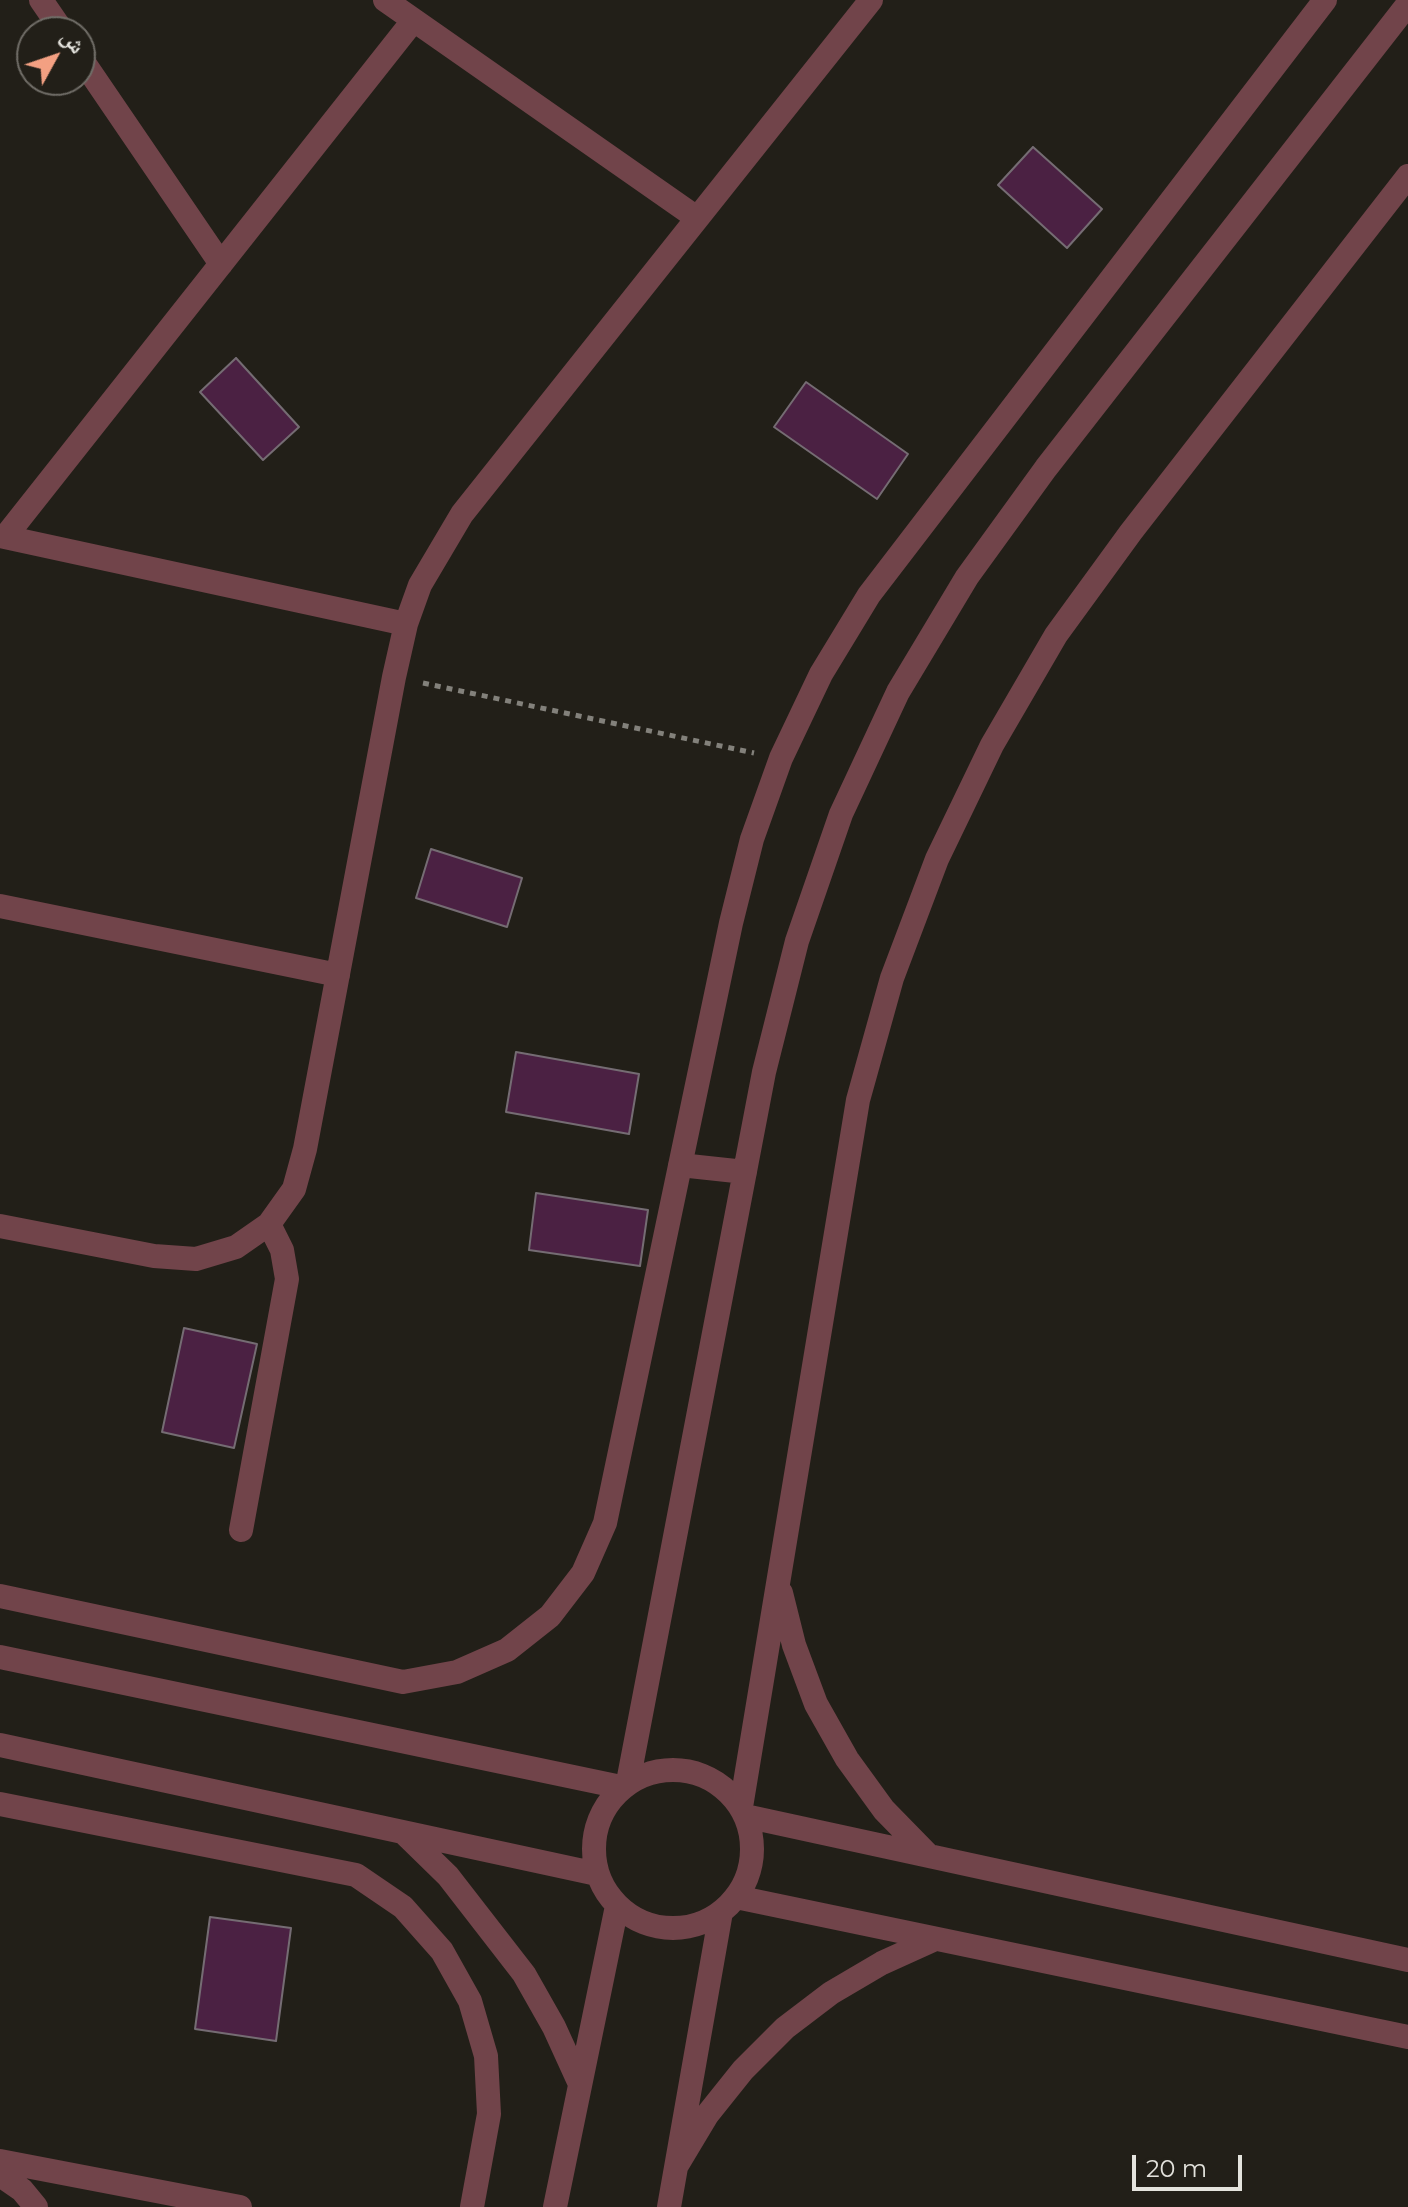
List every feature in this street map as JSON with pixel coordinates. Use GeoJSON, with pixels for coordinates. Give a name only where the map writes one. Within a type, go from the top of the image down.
{"type":"FeatureCollection","features":[{"type":"Feature","properties":{"kind":"street"},"geometry":{"type":"LineString","coordinates":[[385,0],[697,218]]}},
{"type":"Feature","properties":{"kind":"street"},"geometry":{"type":"LineString","coordinates":[[0,1226],[154,1256],[196,1259],[236,1247],[269,1224],[294,1189],[305,1149],[394,677],[406,624],[420,585],[462,514],[871,0]]}},
{"type":"Feature","properties":{"kind":"street"},"geometry":{"type":"LineString","coordinates":[[0,1596],[403,1682],[457,1672],[507,1650],[550,1616],[583,1573],[605,1523],[731,923],[752,839],[781,758],[821,674],[869,595],[1325,0]]}},
{"type":"Feature","properties":{"kind":"street"},"geometry":{"type":"LineString","coordinates":[[624,1785],[764,1072],[797,941],[841,814],[898,692],[967,577],[1046,468],[1408,4]]}},
{"type":"Feature","properties":{"kind":"street"},"geometry":{"type":"LineString","coordinates":[[406,624],[2,537],[413,21]]}},
{"type":"Feature","properties":{"kind":"street"},"geometry":{"type":"LineString","coordinates":[[96,80],[221,264]]}},
{"type":"Feature","properties":{"kind":"street"},"geometry":{"type":"LineString","coordinates":[[743,1812],[858,1100],[892,978],[937,859],[992,745],[1056,635],[1131,532],[1408,176]]}},
{"type":"Feature","properties":{"kind":"street"},"geometry":{"type":"LineString","coordinates":[[0,906],[338,975]]}},
{"type":"Feature","properties":{"kind":"street"},"geometry":{"type":"LineString","coordinates":[[680,1165],[745,1172]]}},
{"type":"Feature","properties":{"kind":"street"},"geometry":{"type":"LineString","coordinates":[[241,1530],[287,1279],[282,1250],[269,1224]]}},
{"type":"Feature","properties":{"kind":"street"},"geometry":{"type":"LineString","coordinates":[[779,1584],[794,1645],[816,1704],[847,1759],[884,1810],[928,1855]]}},
{"type":"Feature","properties":{"kind":"street"},"geometry":{"type":"LineString","coordinates":[[0,1657],[624,1785]]}},
{"type":"Feature","properties":{"kind":"street"},"geometry":{"type":"LineString","coordinates":[[0,1745],[597,1874]]}},
{"type":"Feature","properties":{"kind":"street"},"geometry":{"type":"LineString","coordinates":[[669,2207],[729,1905],[751,1866],[753,1849],[743,1812],[727,1791],[710,1778],[690,1770],[647,1773],[624,1785],[599,1818],[594,1836],[597,1874],[617,1906],[632,1917],[669,1928],[687,1927],[729,1905],[935,1939],[1408,2037]]}},
{"type":"Feature","properties":{"kind":"street"},"geometry":{"type":"LineString","coordinates":[[0,1804],[356,1875],[403,1907],[449,1963],[470,2001],[486,2056],[489,2114],[472,2207]]}},
{"type":"Feature","properties":{"kind":"street"},"geometry":{"type":"LineString","coordinates":[[743,1812],[1408,1960]]}},
{"type":"Feature","properties":{"kind":"street"},"geometry":{"type":"LineString","coordinates":[[405,1834],[448,1876],[524,1974],[580,2084]]}},
{"type":"Feature","properties":{"kind":"street"},"geometry":{"type":"LineString","coordinates":[[555,2207],[617,1906]]}},
{"type":"Feature","properties":{"kind":"street"},"geometry":{"type":"LineString","coordinates":[[677,2165],[707,2115],[743,2070],[785,2028],[857,1978],[935,1939]]}},
{"type":"Feature","properties":{"kind":"street"},"geometry":{"type":"LineString","coordinates":[[0,2161],[240,2207]]}},
{"type":"Feature","properties":{"kind":"street"},"geometry":{"type":"LineString","coordinates":[[0,2175],[22,2190],[36,2207]]}},
{"type":"Feature","properties":{"kind":"path"},"geometry":{"type":"LineString","coordinates":[[394,677],[781,758]]}},
{"type":"Feature","properties":{"kind":"building"},"geometry":{"type":"Polygon","coordinates":[[[1033,147],[1102,209],[1067,248],[998,185],[1033,147]]]}},
{"type":"Feature","properties":{"kind":"building"},"geometry":{"type":"Polygon","coordinates":[[[236,358],[299,427],[263,460],[200,392],[236,358]]]}},
{"type":"Feature","properties":{"kind":"building"},"geometry":{"type":"Polygon","coordinates":[[[806,382],[908,454],[877,499],[774,427],[806,382]]]}},
{"type":"Feature","properties":{"kind":"building"},"geometry":{"type":"Polygon","coordinates":[[[431,849],[522,878],[507,927],[416,898],[431,849]]]}},
{"type":"Feature","properties":{"kind":"building"},"geometry":{"type":"Polygon","coordinates":[[[516,1052],[639,1074],[629,1134],[506,1112],[516,1052]]]}},
{"type":"Feature","properties":{"kind":"building"},"geometry":{"type":"Polygon","coordinates":[[[536,1193],[648,1210],[640,1266],[529,1250],[536,1193]]]}},
{"type":"Feature","properties":{"kind":"building"},"geometry":{"type":"Polygon","coordinates":[[[184,1328],[257,1344],[234,1448],[162,1432],[184,1328]]]}},
{"type":"Feature","properties":{"kind":"building"},"geometry":{"type":"Polygon","coordinates":[[[210,1917],[291,1928],[276,2041],[195,2029],[210,1917]]]}}]}
